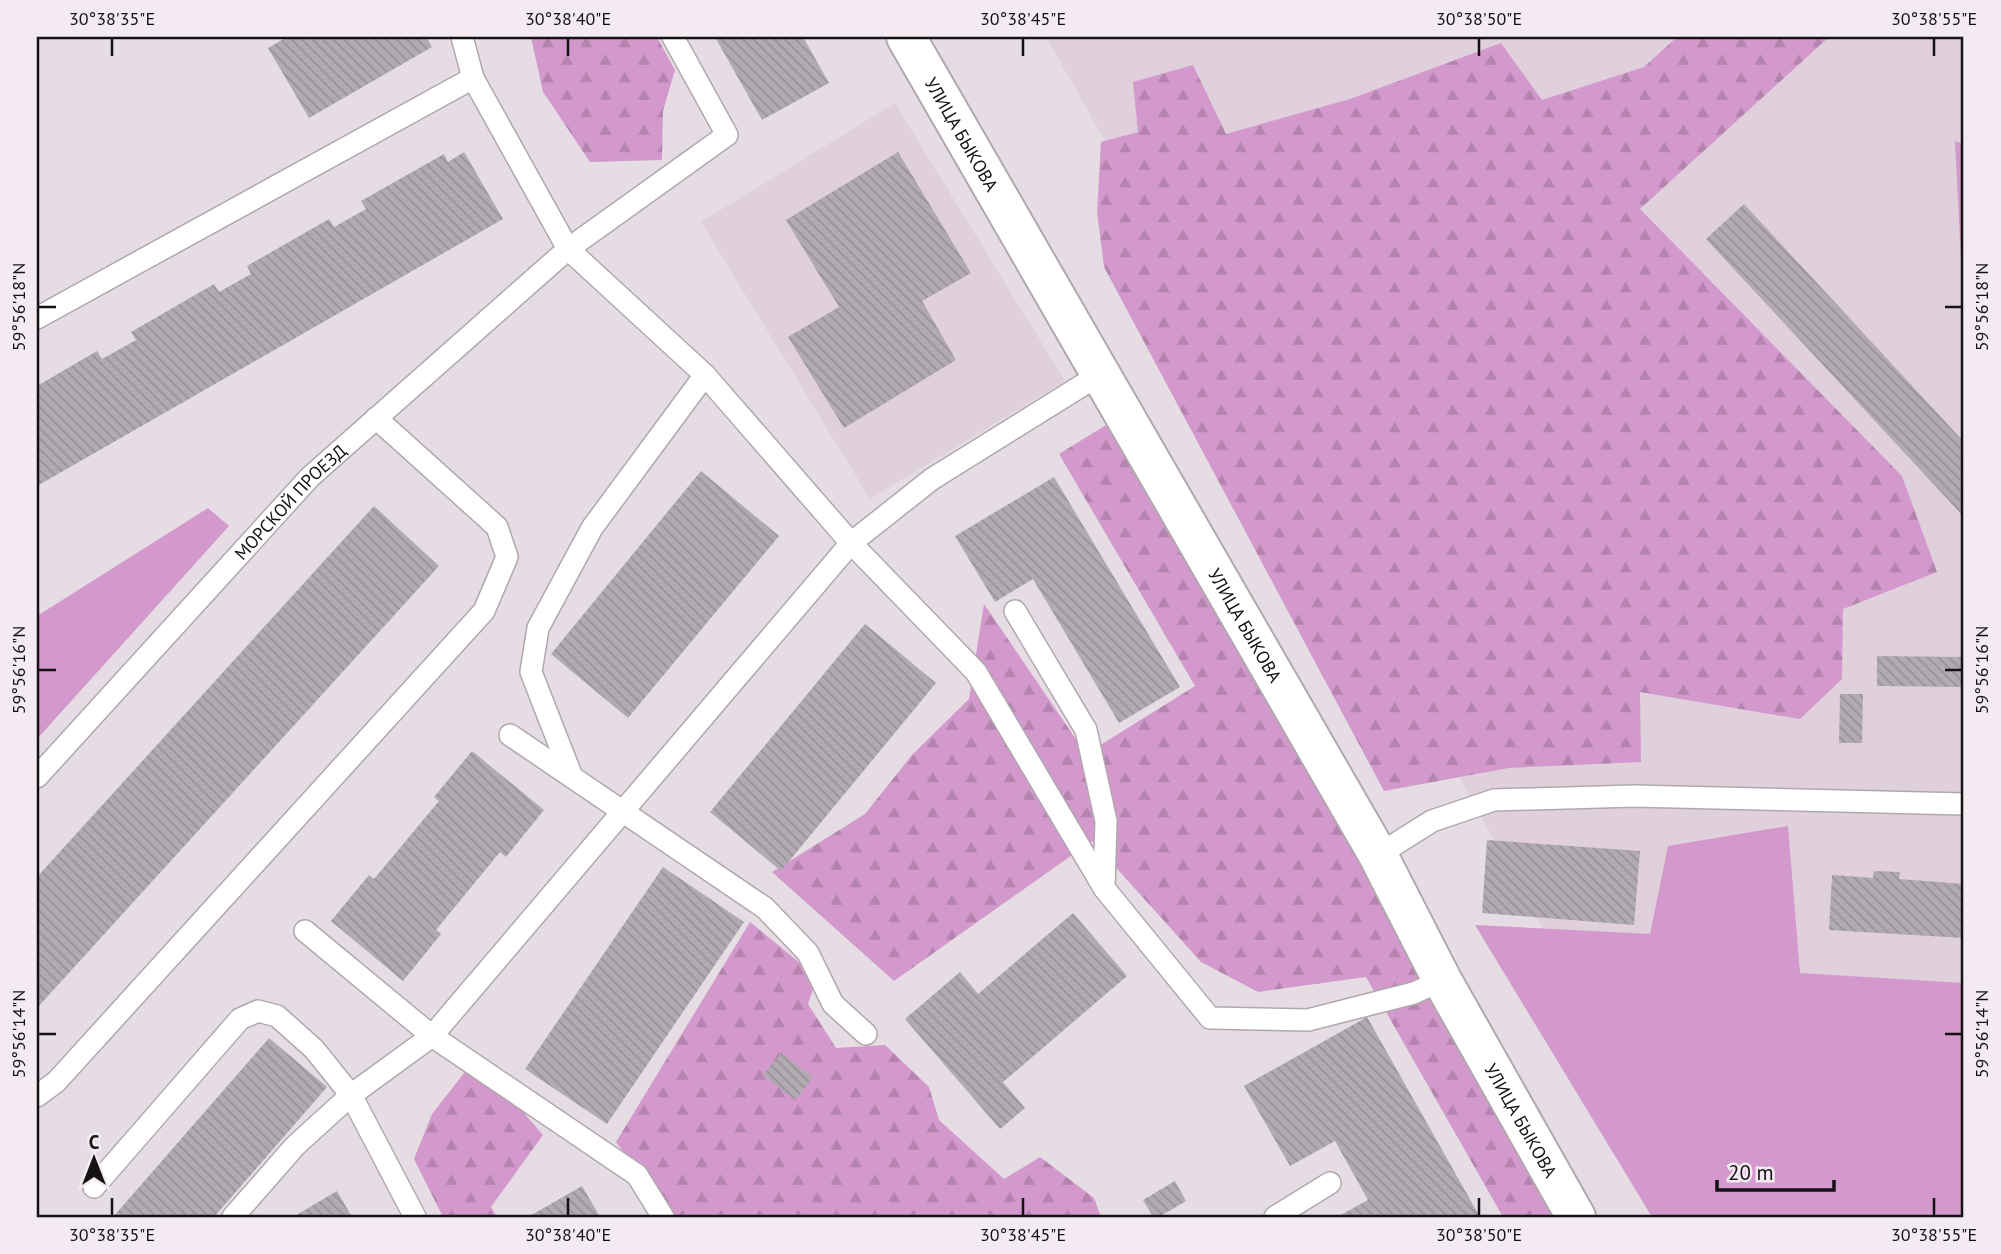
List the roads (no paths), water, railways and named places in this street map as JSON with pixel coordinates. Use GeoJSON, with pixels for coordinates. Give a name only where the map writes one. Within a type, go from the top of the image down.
{"type":"FeatureCollection","features":[{"type":"Feature","properties":{"kind":"street","name":"УЛИЦА БЫКОВА"},"geometry":{"type":"LineString","coordinates":[[906,37],[1378,855],[1442,980],[1576,1217]]}},
{"type":"Feature","properties":{"kind":"lane"},"geometry":{"type":"LineString","coordinates":[[462,37],[473,78],[568,249],[705,375],[851,543],[976,671],[1104,888],[1210,1018],[1308,1020],[1414,993],[1442,980]]}},
{"type":"Feature","properties":{"kind":"lane","name":"МОРСКОЙ ПРОЕЗД"},"geometry":{"type":"LineString","coordinates":[[37,777],[310,477],[568,249],[727,135],[673,37]]}},
{"type":"Feature","properties":{"kind":"lane"},"geometry":{"type":"LineString","coordinates":[[37,318],[473,78]]}},
{"type":"Feature","properties":{"kind":"lane"},"geometry":{"type":"LineString","coordinates":[[233,1217],[295,1146],[351,1095],[432,1036],[851,543],[932,479],[1102,373]]}},
{"type":"Feature","properties":{"kind":"lane"},"geometry":{"type":"LineString","coordinates":[[572,777],[531,671],[538,628],[592,528],[705,375]]}},
{"type":"Feature","properties":{"kind":"lane"},"geometry":{"type":"LineString","coordinates":[[37,1096],[56,1082],[484,611],[507,557],[497,527],[376,418]]}},
{"type":"Feature","properties":{"kind":"lane"},"geometry":{"type":"LineString","coordinates":[[1015,611],[1086,730],[1106,821],[1104,888]]}},
{"type":"Feature","properties":{"kind":"lane"},"geometry":{"type":"LineString","coordinates":[[510,735],[765,908],[808,953],[833,1004],[866,1034]]}},
{"type":"Feature","properties":{"kind":"lane"},"geometry":{"type":"LineString","coordinates":[[1378,855],[1432,821],[1494,800],[1634,796],[1964,804]]}},
{"type":"Feature","properties":{"kind":"lane"},"geometry":{"type":"LineString","coordinates":[[305,931],[432,1036],[637,1175],[663,1217]]}},
{"type":"Feature","properties":{"kind":"lane"},"geometry":{"type":"LineString","coordinates":[[94,1187],[240,1019],[258,1011],[277,1016],[314,1049],[351,1095],[415,1217]]}},
{"type":"Feature","properties":{"kind":"lane"},"geometry":{"type":"LineString","coordinates":[[1275,1217],[1330,1183]]}}]}
